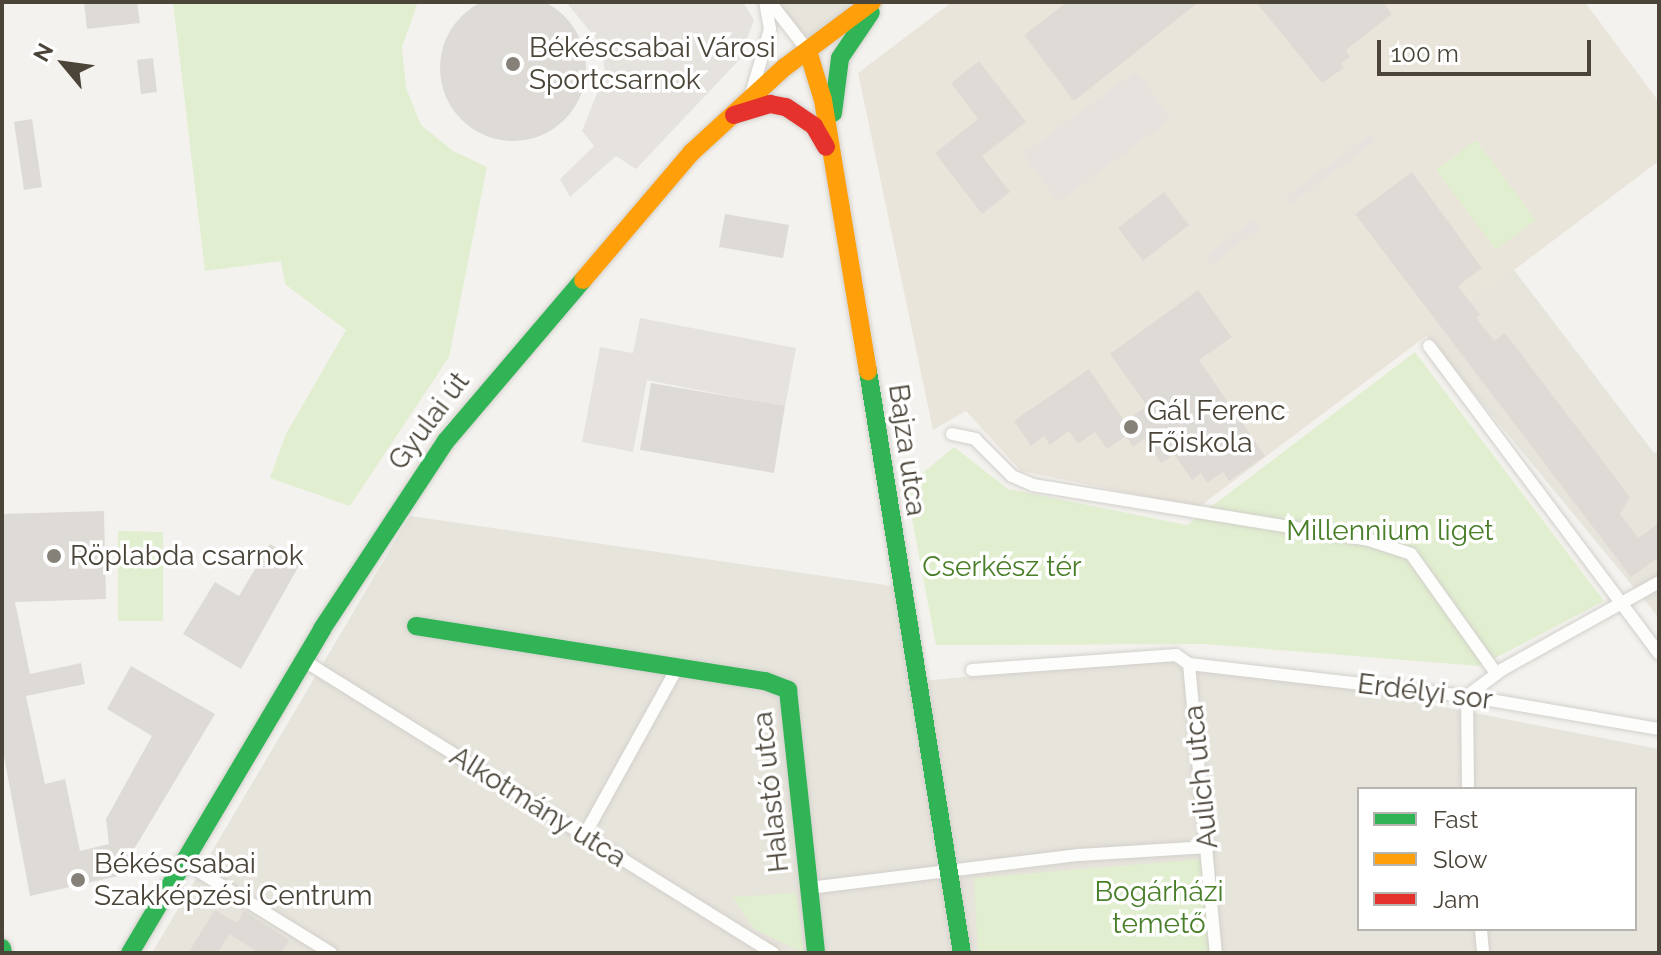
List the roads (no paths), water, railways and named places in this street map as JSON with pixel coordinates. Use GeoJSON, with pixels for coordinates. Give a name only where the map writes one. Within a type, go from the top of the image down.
{"type":"FeatureCollection","features":[{"type":"Feature","properties":{"kind":"main road","name":"Gyulai út"},"geometry":{"type":"LineString","coordinates":[[130,953],[303,660],[446,441],[524,343],[727,117],[872,2]]}},
{"type":"Feature","properties":{"kind":"main road"},"geometry":{"type":"LineString","coordinates":[[832,157],[840,58],[879,2]]}},
{"type":"Feature","properties":{"kind":"main road","name":"Bajza utca"},"geometry":{"type":"LineString","coordinates":[[808,51],[832,157],[962,953]]}},
{"type":"Feature","properties":{"kind":"main road"},"geometry":{"type":"LineString","coordinates":[[727,117],[770,104],[786,107],[814,126],[832,157]]}},
{"type":"Feature","properties":{"kind":"main road"},"geometry":{"type":"LineString","coordinates":[[416,626],[676,670]]}},
{"type":"Feature","properties":{"kind":"main road","name":"Halastó utca"},"geometry":{"type":"LineString","coordinates":[[676,670],[765,681],[788,690],[816,953]]}},
{"type":"Feature","properties":{"kind":"street"},"geometry":{"type":"LineString","coordinates":[[767,2],[808,51]]}},
{"type":"Feature","properties":{"kind":"street"},"geometry":{"type":"LineString","coordinates":[[748,99],[769,38],[767,2]]}},
{"type":"Feature","properties":{"kind":"street"},"geometry":{"type":"LineString","coordinates":[[1429,346],[1659,653]]}},
{"type":"Feature","properties":{"kind":"street"},"geometry":{"type":"LineString","coordinates":[[952,434],[975,439],[1012,476],[1033,485],[1369,540],[1411,554],[1496,673]]}},
{"type":"Feature","properties":{"kind":"street"},"geometry":{"type":"LineString","coordinates":[[1468,787],[1467,696],[1496,673],[1622,606],[1659,582]]}},
{"type":"Feature","properties":{"kind":"street","name":"Aulich utca"},"geometry":{"type":"LineString","coordinates":[[972,670],[1176,655],[1189,664],[1209,847],[1216,953]]}},
{"type":"Feature","properties":{"kind":"street","name":"Alkotmány utca"},"geometry":{"type":"LineString","coordinates":[[303,660],[773,953]]}},
{"type":"Feature","properties":{"kind":"street","name":"Erdélyi sor"},"geometry":{"type":"LineString","coordinates":[[1189,664],[1467,696],[1659,729]]}},
{"type":"Feature","properties":{"kind":"street"},"geometry":{"type":"LineString","coordinates":[[584,836],[676,670]]}},
{"type":"Feature","properties":{"kind":"street"},"geometry":{"type":"LineString","coordinates":[[809,888],[1079,855],[1209,847]]}},
{"type":"Feature","properties":{"kind":"street"},"geometry":{"type":"LineString","coordinates":[[182,861],[331,953]]}},
{"type":"Feature","properties":{"kind":"street"},"geometry":{"type":"LineString","coordinates":[[1481,931],[1483,953]]}},
{"type":"Feature","properties":{"kind":"place","name":"Békéscsabai Városi Sportcsarnok"},"geometry":{"type":"Point","coordinates":[513,64]}},
{"type":"Feature","properties":{"kind":"place","name":"Gál Ferenc Főiskola"},"geometry":{"type":"Point","coordinates":[1131,427]}},
{"type":"Feature","properties":{"kind":"place","name":"Röplabda csarnok"},"geometry":{"type":"Point","coordinates":[54,556]}},
{"type":"Feature","properties":{"kind":"place","name":"Békéscsabai Szakképzési Centrum"},"geometry":{"type":"Point","coordinates":[78,880]}},
{"type":"Feature","properties":{"kind":"park label","name":"Millennium liget"},"geometry":{"type":"Point","coordinates":[1390,531]}},
{"type":"Feature","properties":{"kind":"park label","name":"Cserkész tér"},"geometry":{"type":"Point","coordinates":[1002,567]}},
{"type":"Feature","properties":{"kind":"park label","name":"Bogárházi temető"},"geometry":{"type":"Point","coordinates":[1159,908]}}]}
